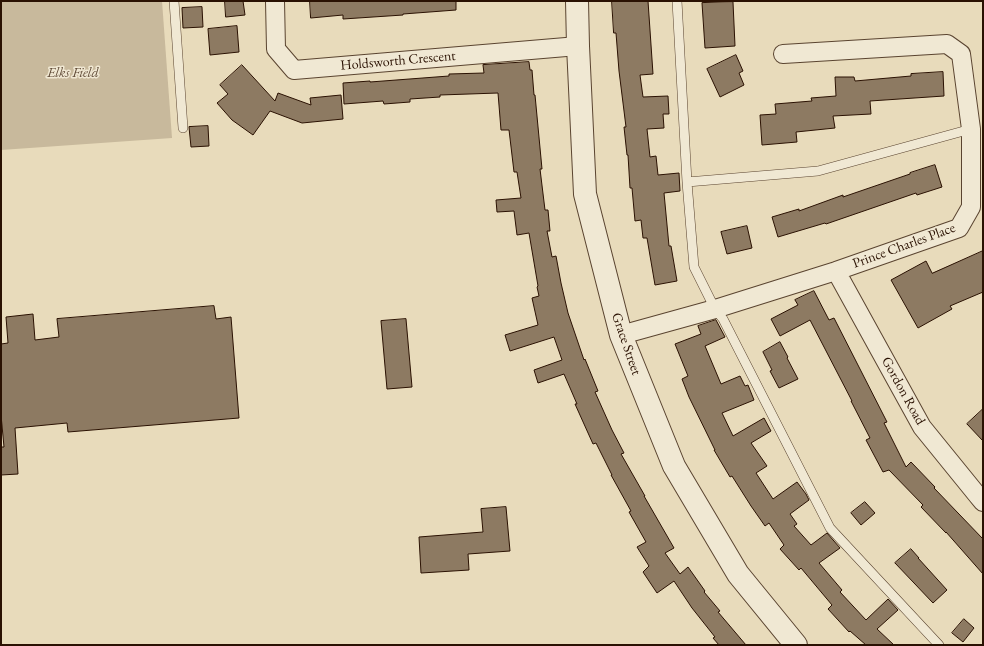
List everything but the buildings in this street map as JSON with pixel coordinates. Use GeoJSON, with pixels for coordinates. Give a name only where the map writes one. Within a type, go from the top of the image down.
{"type":"FeatureCollection","features":[{"type":"Feature","properties":{"kind":"street","name":"Holdsworth Crescent"},"geometry":{"type":"LineString","coordinates":[[275,1],[276,49],[294,70],[578,46]]}},
{"type":"Feature","properties":{"kind":"street","name":"Grace Street"},"geometry":{"type":"LineString","coordinates":[[577,1],[585,194],[621,335],[674,466],[738,574],[796,645]]}},
{"type":"Feature","properties":{"kind":"street","name":"Prince Charles Place"},"geometry":{"type":"LineString","coordinates":[[621,335],[715,309],[836,271],[959,228],[971,207],[971,129],[961,54],[947,44],[783,54]]}},
{"type":"Feature","properties":{"kind":"street","name":"Gordon Road"},"geometry":{"type":"LineString","coordinates":[[836,271],[922,427],[983,502]]}},
{"type":"Feature","properties":{"kind":"lane"},"geometry":{"type":"LineString","coordinates":[[174,1],[183,128]]}},
{"type":"Feature","properties":{"kind":"lane"},"geometry":{"type":"LineString","coordinates":[[677,1],[687,182],[694,267],[715,309],[723,319],[830,528],[939,645]]}},
{"type":"Feature","properties":{"kind":"lane"},"geometry":{"type":"LineString","coordinates":[[687,182],[818,171],[971,129]]}},
{"type":"Feature","properties":{"kind":"green space","name":"Elks Field"},"geometry":{"type":"Polygon","coordinates":[[[1,1],[162,1],[172,138],[1,150],[1,1]]]}}]}
